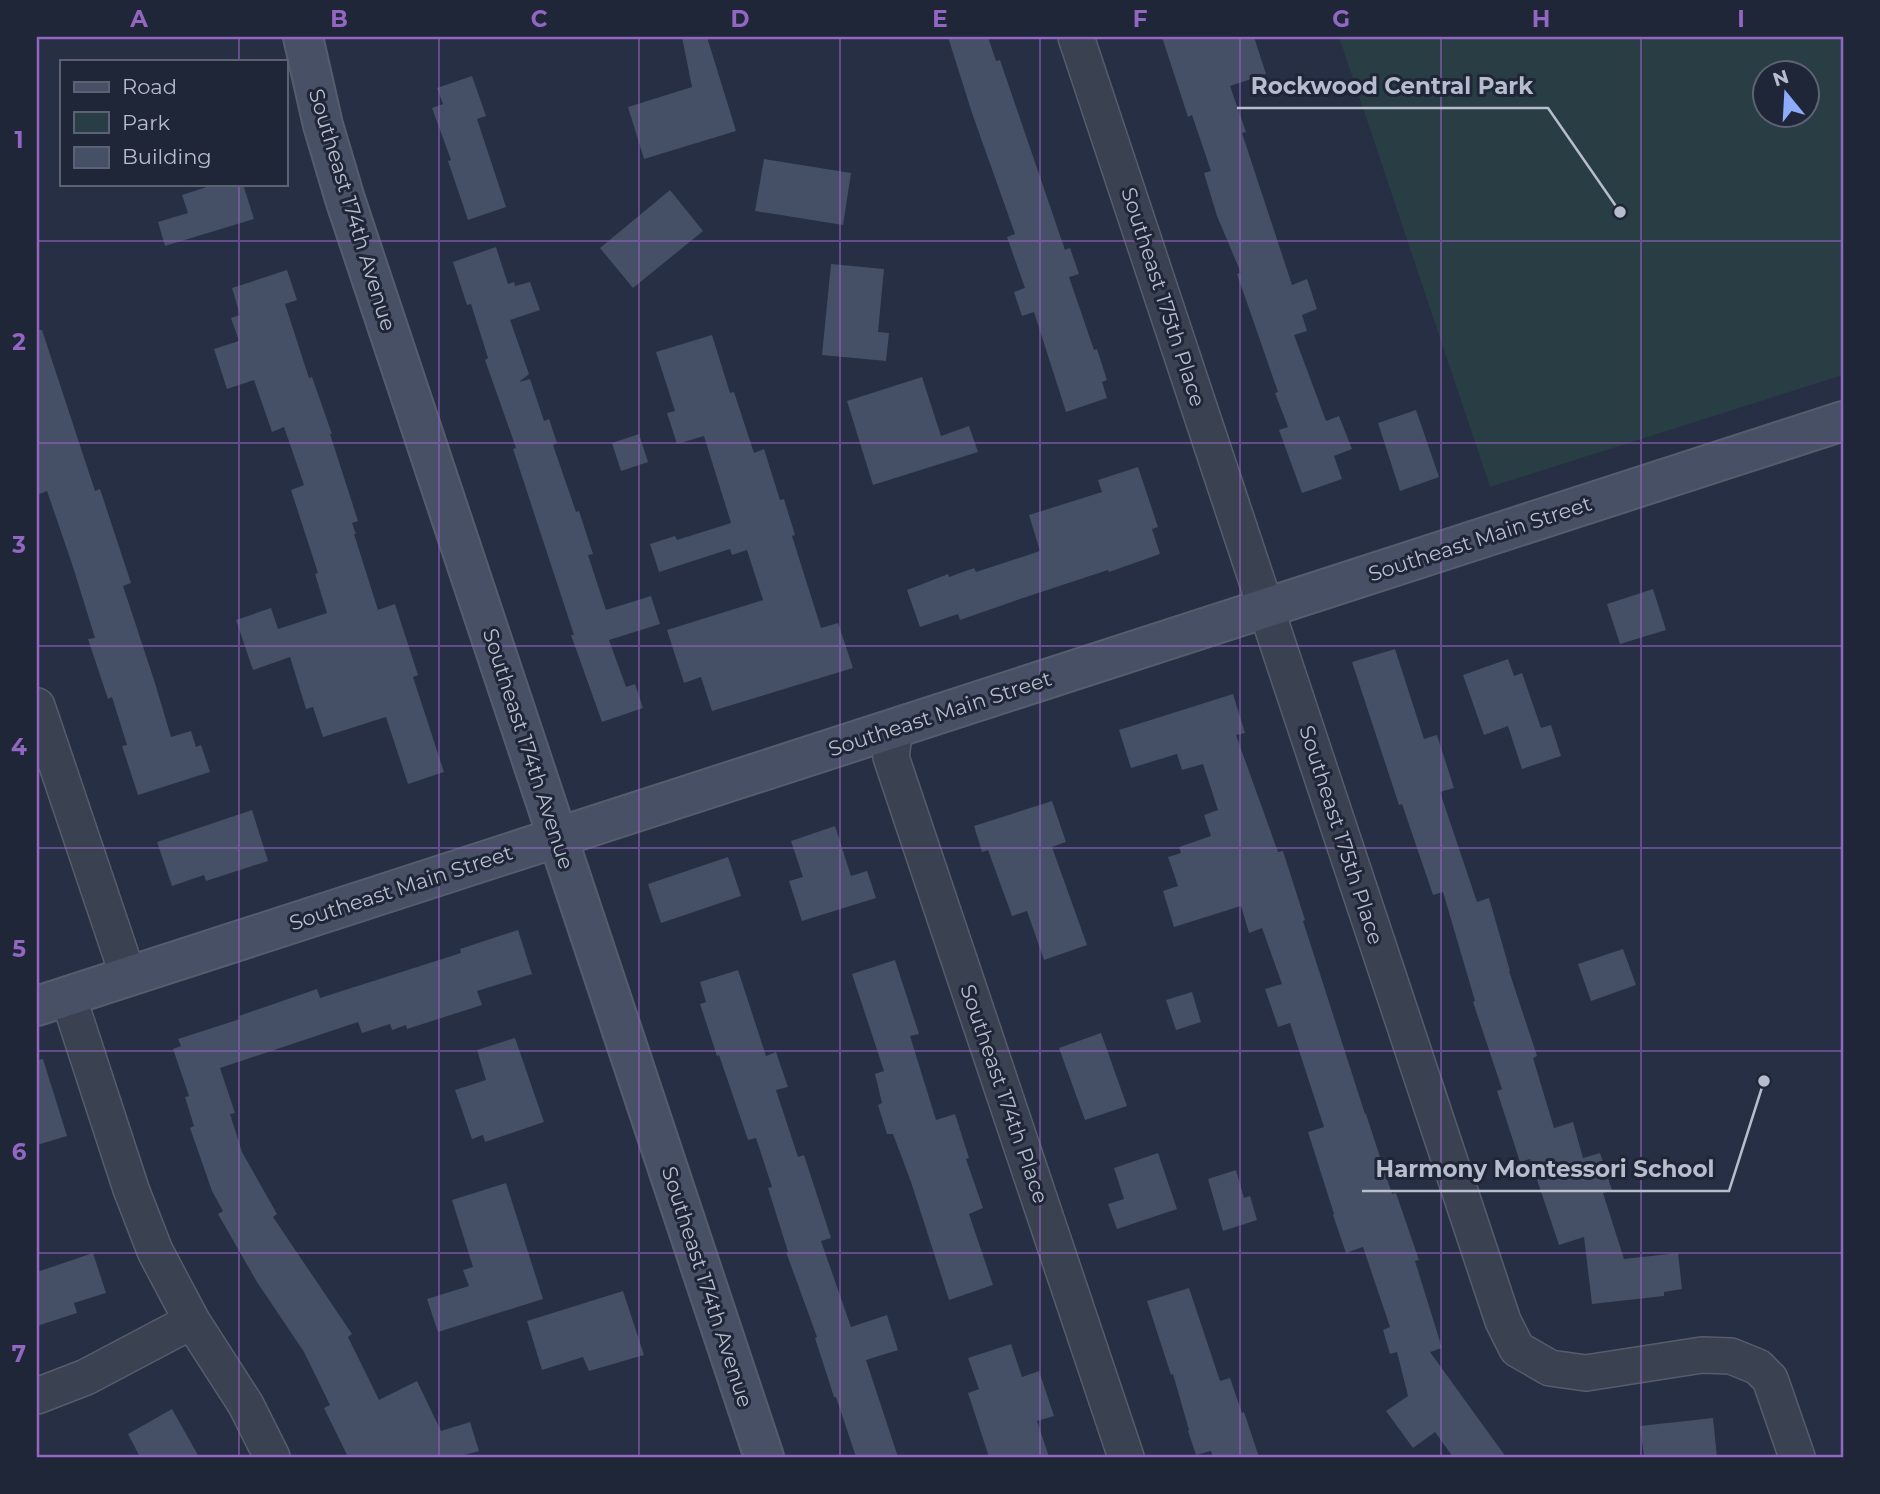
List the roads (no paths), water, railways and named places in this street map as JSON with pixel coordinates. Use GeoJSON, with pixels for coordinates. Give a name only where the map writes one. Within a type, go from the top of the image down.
{"type":"FeatureCollection","features":[{"type":"Feature","properties":{"kind":"street","name":"Southeast 174th Avenue"},"geometry":{"type":"LineString","coordinates":[[303,37],[323,125],[345,199],[764,1457]]}},
{"type":"Feature","properties":{"kind":"street","name":"Southeast 175th Place"},"geometry":{"type":"LineString","coordinates":[[1076,37],[1503,1321],[1517,1349],[1550,1368],[1586,1373],[1702,1355],[1731,1356],[1758,1367],[1770,1379],[1797,1457]]}},
{"type":"Feature","properties":{"kind":"street","name":"Southeast Main Street"},"geometry":{"type":"LineString","coordinates":[[52,1001],[1843,421]]}},
{"type":"Feature","properties":{"kind":"street"},"geometry":{"type":"LineString","coordinates":[[37,706],[128,976]]}},
{"type":"Feature","properties":{"kind":"street","name":"Southeast 174th Place"},"geometry":{"type":"LineString","coordinates":[[895,729],[891,757],[1126,1457]]}},
{"type":"Feature","properties":{"kind":"street"},"geometry":{"type":"LineString","coordinates":[[52,1001],[155,1251],[192,1321],[246,1405],[272,1457]]}},
{"type":"Feature","properties":{"kind":"street"},"geometry":{"type":"LineString","coordinates":[[37,1396],[86,1377],[192,1321]]}},
{"type":"Feature","properties":{"kind":"place","name":"Rockwood Central Park"},"geometry":{"type":"Point","coordinates":[1620,212]}},
{"type":"Feature","properties":{"kind":"place","name":"Harmony Montessori School"},"geometry":{"type":"Point","coordinates":[1764,1081]}}]}
